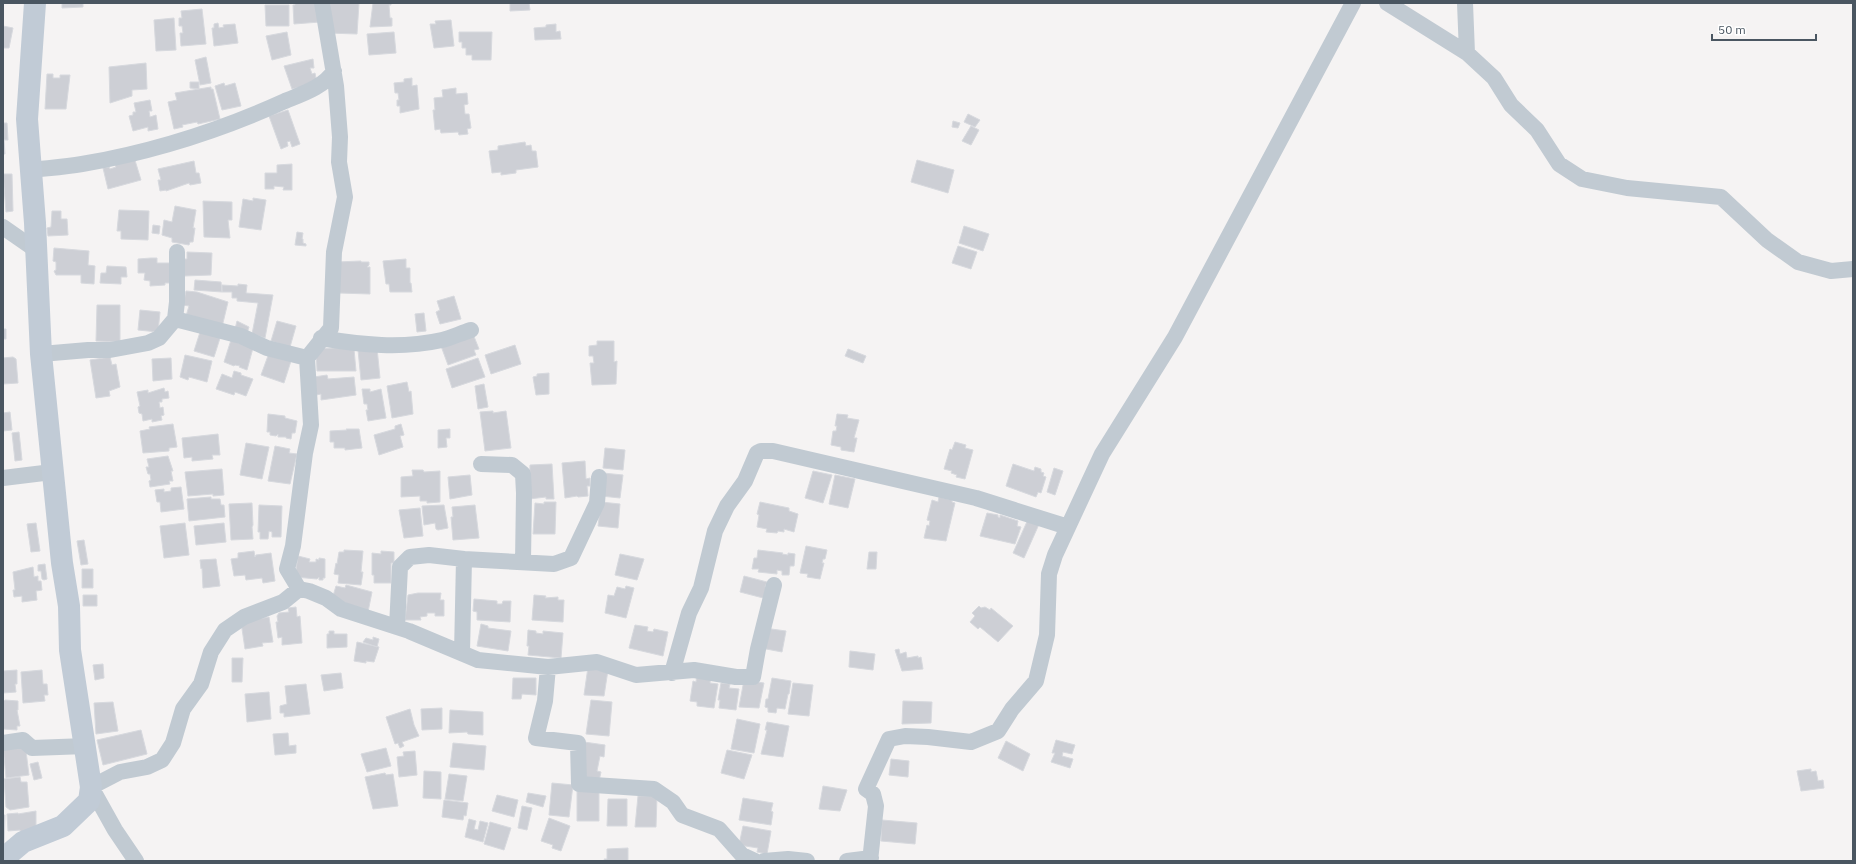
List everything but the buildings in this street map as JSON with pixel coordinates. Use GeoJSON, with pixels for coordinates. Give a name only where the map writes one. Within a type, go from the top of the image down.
{"type":"FeatureCollection","features":[{"type":"Feature","properties":{"kind":"street"},"geometry":{"type":"LineString","coordinates":[[35,3],[27,119],[41,354],[52,472],[62,562],[69,606],[70,650],[86,746],[86,764],[91,787],[114,830],[136,861]]}},
{"type":"Feature","properties":{"kind":"street"},"geometry":{"type":"LineString","coordinates":[[322,3],[334,71],[340,137],[339,162],[345,197],[334,252],[331,328],[307,358],[311,425],[305,453],[294,546],[287,568],[299,589],[309,591],[326,598],[341,609],[397,627],[478,660],[548,667],[597,662],[636,676],[694,670],[736,677],[753,677],[758,649],[774,585]]}},
{"type":"Feature","properties":{"kind":"street"},"geometry":{"type":"LineString","coordinates":[[846,861],[870,860],[876,806],[873,794],[866,789],[889,739],[905,736],[970,742],[998,731],[1012,708],[1036,682],[1047,635],[1049,574],[1055,555],[1102,454],[1175,338],[1353,3]]}},
{"type":"Feature","properties":{"kind":"street"},"geometry":{"type":"LineString","coordinates":[[1387,3],[1467,53],[1494,78],[1511,105],[1537,130],[1559,164],[1582,179],[1627,188],[1721,197],[1767,240],[1798,262],[1831,271],[1853,269]]}},
{"type":"Feature","properties":{"kind":"street"},"geometry":{"type":"LineString","coordinates":[[1465,3],[1467,53]]}},
{"type":"Feature","properties":{"kind":"street"},"geometry":{"type":"LineString","coordinates":[[30,170],[102,160],[210,132],[316,88],[330,78],[334,71]]}},
{"type":"Feature","properties":{"kind":"street"},"geometry":{"type":"LineString","coordinates":[[3,227],[36,250]]}},
{"type":"Feature","properties":{"kind":"street"},"geometry":{"type":"LineString","coordinates":[[41,354],[88,350],[110,350],[148,343],[159,338],[175,319],[177,302],[177,252]]}},
{"type":"Feature","properties":{"kind":"street"},"geometry":{"type":"LineString","coordinates":[[175,319],[241,336],[267,348],[307,358]]}},
{"type":"Feature","properties":{"kind":"street"},"geometry":{"type":"LineString","coordinates":[[322,338],[358,345],[401,345],[442,340],[471,330]]}},
{"type":"Feature","properties":{"kind":"street"},"geometry":{"type":"LineString","coordinates":[[672,673],[689,613],[701,588],[715,531],[728,506],[745,481],[757,452],[773,451],[976,498],[1068,527]]}},
{"type":"Feature","properties":{"kind":"street"},"geometry":{"type":"LineString","coordinates":[[482,464],[512,466],[523,474],[523,562]]}},
{"type":"Feature","properties":{"kind":"street"},"geometry":{"type":"LineString","coordinates":[[3,478],[52,472]]}},
{"type":"Feature","properties":{"kind":"street"},"geometry":{"type":"LineString","coordinates":[[397,627],[400,567],[410,557],[429,555],[464,559],[554,564],[571,558],[597,503],[599,477]]}},
{"type":"Feature","properties":{"kind":"street"},"geometry":{"type":"LineString","coordinates":[[462,653],[464,559]]}},
{"type":"Feature","properties":{"kind":"street"},"geometry":{"type":"LineString","coordinates":[[91,787],[120,772],[147,767],[162,760],[173,743],[183,709],[200,684],[211,652],[225,630],[244,617],[283,602],[299,589]]}},
{"type":"Feature","properties":{"kind":"street"},"geometry":{"type":"LineString","coordinates":[[548,667],[545,701],[536,738],[578,743],[579,784],[654,789],[673,802],[682,815],[719,829],[742,855],[755,861]]}},
{"type":"Feature","properties":{"kind":"street"},"geometry":{"type":"LineString","coordinates":[[3,743],[23,740],[32,748],[40,749],[86,746]]}},
{"type":"Feature","properties":{"kind":"street"},"geometry":{"type":"LineString","coordinates":[[3,859],[23,842],[63,826],[89,801],[91,787]]}},
{"type":"Feature","properties":{"kind":"street"},"geometry":{"type":"LineString","coordinates":[[764,861],[788,859],[807,861]]}}]}
